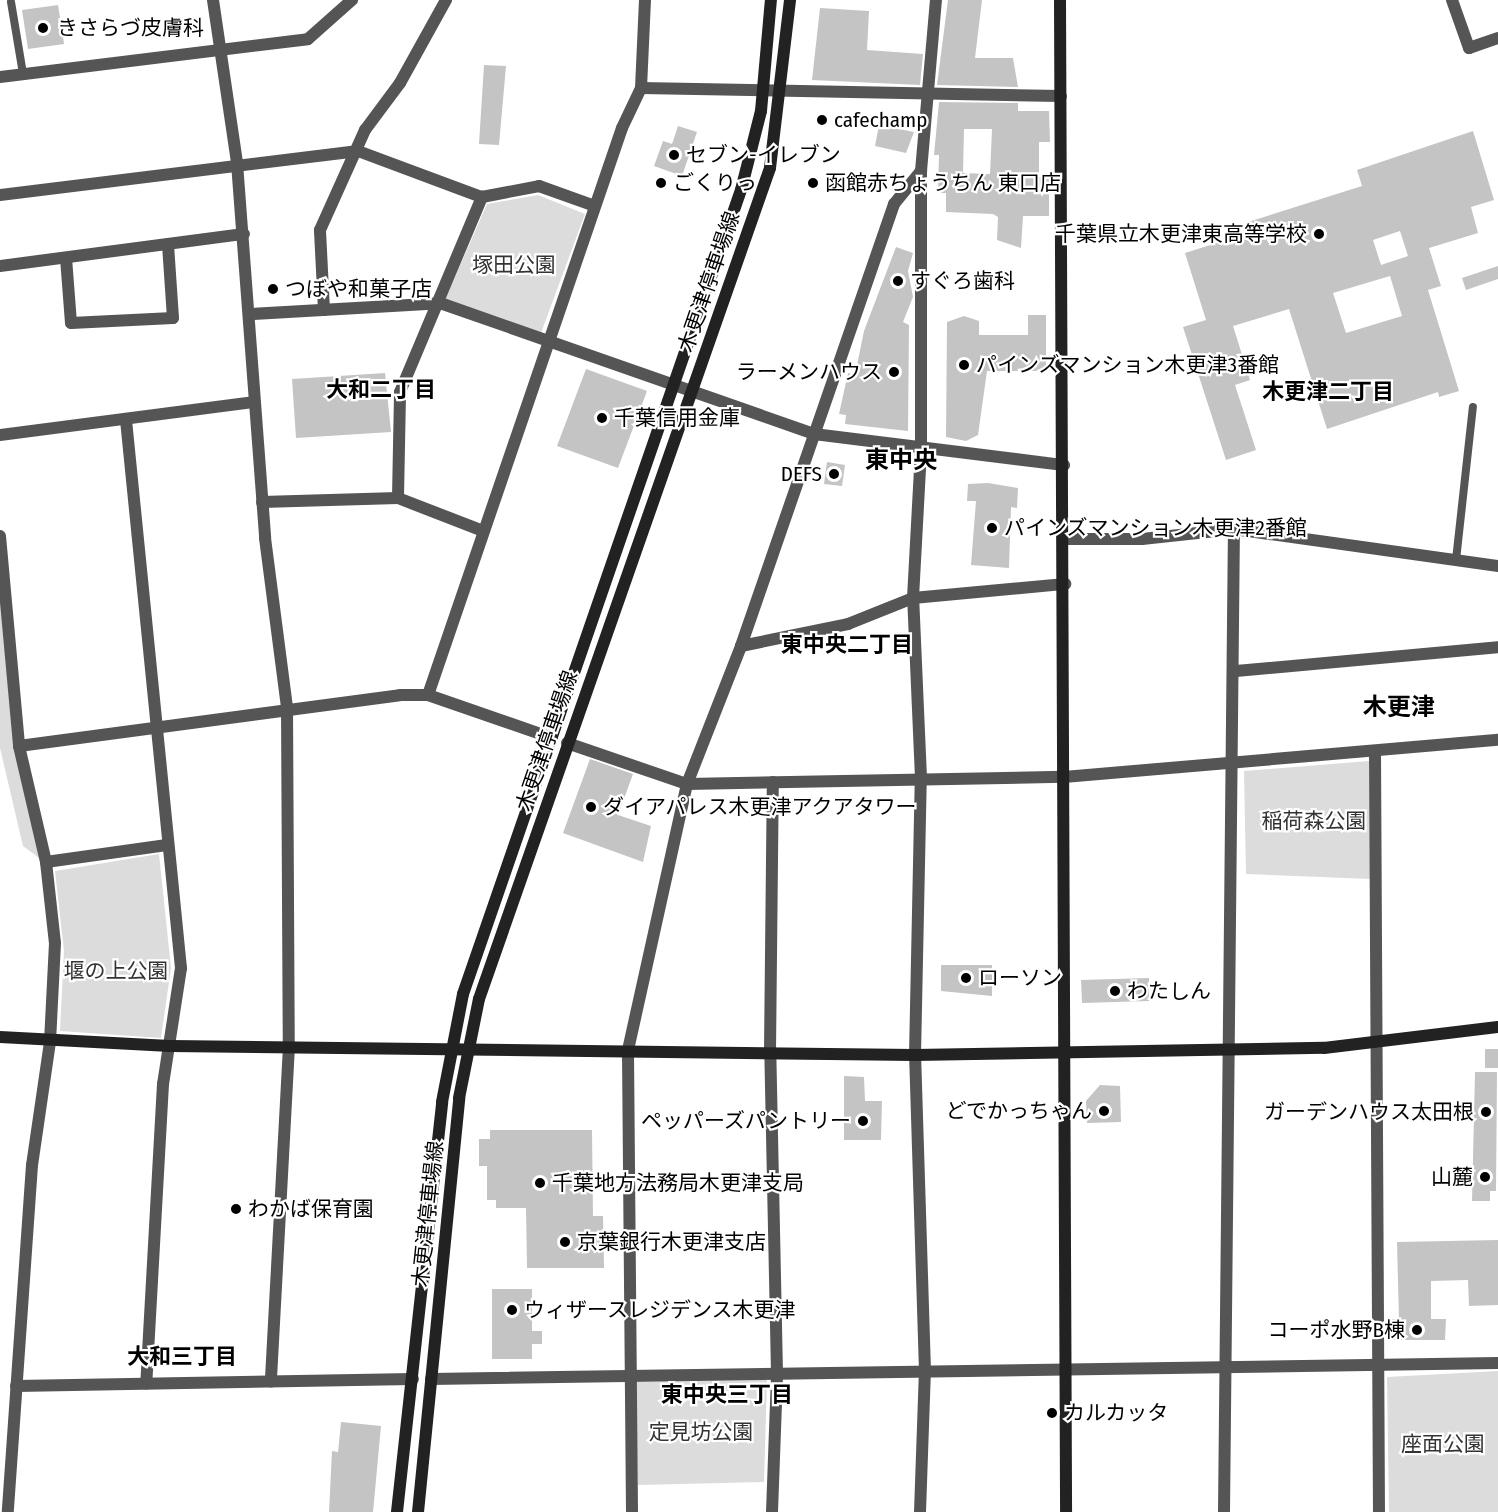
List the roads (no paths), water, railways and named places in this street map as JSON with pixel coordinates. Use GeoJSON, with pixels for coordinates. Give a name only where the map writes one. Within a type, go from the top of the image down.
{"type":"FeatureCollection","features":[{"type":"Feature","properties":{"kind":"main road","name":"木更津停車場線"},"geometry":{"type":"LineString","coordinates":[[397,1512],[452,1049],[464,994],[741,190],[763,93],[771,0]]}},
{"type":"Feature","properties":{"kind":"main road","name":"木更津停車場線"},"geometry":{"type":"LineString","coordinates":[[418,1512],[459,1098],[469,1049],[492,957],[770,168],[782,92],[790,0]]}},
{"type":"Feature","properties":{"kind":"main road"},"geometry":{"type":"LineString","coordinates":[[1060,0],[1065,539],[1063,1052],[1066,1512]]}},
{"type":"Feature","properties":{"kind":"main road"},"geometry":{"type":"LineString","coordinates":[[0,1037],[50,1042],[170,1046],[770,1051],[915,1055],[1229,1050],[1377,1042],[1498,1027]]}},
{"type":"Feature","properties":{"kind":"street"},"geometry":{"type":"LineString","coordinates":[[213,0],[237,164],[252,314],[254,402],[262,502],[287,707],[289,1046],[271,1382]]}},
{"type":"Feature","properties":{"kind":"street"},"geometry":{"type":"LineString","coordinates":[[0,77],[308,39],[352,0]]}},
{"type":"Feature","properties":{"kind":"street"},"geometry":{"type":"LineString","coordinates":[[324,310],[320,230],[358,151],[364,130],[400,83],[446,0]]}},
{"type":"Feature","properties":{"kind":"street"},"geometry":{"type":"LineString","coordinates":[[428,695],[595,206],[641,88],[645,0]]}},
{"type":"Feature","properties":{"kind":"street"},"geometry":{"type":"LineString","coordinates":[[920,1512],[925,1371],[915,1055],[921,778],[913,598],[921,449],[921,171],[936,0]]}},
{"type":"Feature","properties":{"kind":"street"},"geometry":{"type":"LineString","coordinates":[[1452,0],[1469,48],[1498,38]]}},
{"type":"Feature","properties":{"kind":"street"},"geometry":{"type":"LineString","coordinates":[[641,88],[926,97],[1061,96]]}},
{"type":"Feature","properties":{"kind":"street"},"geometry":{"type":"LineString","coordinates":[[0,195],[237,164],[358,151],[482,197],[539,186],[595,206]]}},
{"type":"Feature","properties":{"kind":"street"},"geometry":{"type":"LineString","coordinates":[[632,1512],[628,1050],[687,784],[741,646],[894,204],[921,171]]}},
{"type":"Feature","properties":{"kind":"street"},"geometry":{"type":"LineString","coordinates":[[398,498],[400,392],[440,303],[482,197]]}},
{"type":"Feature","properties":{"kind":"street"},"geometry":{"type":"LineString","coordinates":[[0,267],[244,234]]}},
{"type":"Feature","properties":{"kind":"street"},"geometry":{"type":"LineString","coordinates":[[66,258],[71,322],[173,318],[168,244]]}},
{"type":"Feature","properties":{"kind":"street"},"geometry":{"type":"LineString","coordinates":[[252,314],[440,303],[690,394],[814,434],[1064,465]]}},
{"type":"Feature","properties":{"kind":"street"},"geometry":{"type":"LineString","coordinates":[[0,435],[254,402]]}},
{"type":"Feature","properties":{"kind":"street"},"geometry":{"type":"LineString","coordinates":[[126,420],[154,726],[181,968],[163,1084],[146,1384]]}},
{"type":"Feature","properties":{"kind":"street"},"geometry":{"type":"LineString","coordinates":[[262,502],[398,498],[483,531]]}},
{"type":"Feature","properties":{"kind":"street"},"geometry":{"type":"LineString","coordinates":[[1224,1512],[1223,1369],[1236,671],[1234,529]]}},
{"type":"Feature","properties":{"kind":"street"},"geometry":{"type":"LineString","coordinates":[[1065,539],[1142,539],[1234,529],[1498,566]]}},
{"type":"Feature","properties":{"kind":"street"},"geometry":{"type":"LineString","coordinates":[[0,536],[19,746],[46,862],[55,943],[50,1042],[32,1165],[8,1512]]}},
{"type":"Feature","properties":{"kind":"street"},"geometry":{"type":"LineString","coordinates":[[741,646],[848,624],[913,598],[1065,584]]}},
{"type":"Feature","properties":{"kind":"street"},"geometry":{"type":"LineString","coordinates":[[1236,671],[1498,647]]}},
{"type":"Feature","properties":{"kind":"street"},"geometry":{"type":"LineString","coordinates":[[19,746],[287,707],[428,695],[552,738]]}},
{"type":"Feature","properties":{"kind":"street"},"geometry":{"type":"LineString","coordinates":[[567,743],[687,784],[1064,777],[1498,740]]}},
{"type":"Feature","properties":{"kind":"street"},"geometry":{"type":"LineString","coordinates":[[1375,751],[1379,1512]]}},
{"type":"Feature","properties":{"kind":"street"},"geometry":{"type":"LineString","coordinates":[[772,1512],[777,1373],[770,1051],[773,782]]}},
{"type":"Feature","properties":{"kind":"street"},"geometry":{"type":"LineString","coordinates":[[46,862],[167,845]]}},
{"type":"Feature","properties":{"kind":"street"},"geometry":{"type":"LineString","coordinates":[[431,1379],[1498,1364]]}},
{"type":"Feature","properties":{"kind":"street"},"geometry":{"type":"LineString","coordinates":[[16,1386],[413,1379]]}},
{"type":"Feature","properties":{"kind":"lane"},"geometry":{"type":"LineString","coordinates":[[13,0],[24,74]]}},
{"type":"Feature","properties":{"kind":"lane"},"geometry":{"type":"LineString","coordinates":[[1456,560],[1473,407]]}},
{"type":"Feature","properties":{"kind":"place","name":"きさらづ皮膚科"},"geometry":{"type":"Point","coordinates":[43,28]}},
{"type":"Feature","properties":{"kind":"place","name":"cafechamp"},"geometry":{"type":"Point","coordinates":[822,120]}},
{"type":"Feature","properties":{"kind":"place","name":"セブン-イレブン"},"geometry":{"type":"Point","coordinates":[674,155]}},
{"type":"Feature","properties":{"kind":"place","name":"ごくりっ"},"geometry":{"type":"Point","coordinates":[661,183]}},
{"type":"Feature","properties":{"kind":"place","name":"函館赤ちょうちん 東口店"},"geometry":{"type":"Point","coordinates":[813,183]}},
{"type":"Feature","properties":{"kind":"place","name":"千葉県立木更津東高等学校"},"geometry":{"type":"Point","coordinates":[1319,234]}},
{"type":"Feature","properties":{"kind":"place","name":"すぐろ歯科"},"geometry":{"type":"Point","coordinates":[898,281]}},
{"type":"Feature","properties":{"kind":"place","name":"つぼや和菓子店"},"geometry":{"type":"Point","coordinates":[273,289]}},
{"type":"Feature","properties":{"kind":"place","name":"パインズマンション木更津3番館"},"geometry":{"type":"Point","coordinates":[964,365]}},
{"type":"Feature","properties":{"kind":"place","name":"ラーメンハウス"},"geometry":{"type":"Point","coordinates":[894,372]}},
{"type":"Feature","properties":{"kind":"place","name":"千葉信用金庫"},"geometry":{"type":"Point","coordinates":[602,418]}},
{"type":"Feature","properties":{"kind":"place","name":"DEFS"},"geometry":{"type":"Point","coordinates":[834,474]}},
{"type":"Feature","properties":{"kind":"place","name":"パインズマンション木更津2番館"},"geometry":{"type":"Point","coordinates":[992,528]}},
{"type":"Feature","properties":{"kind":"place","name":"ダイアパレス木更津アクアタワー"},"geometry":{"type":"Point","coordinates":[591,807]}},
{"type":"Feature","properties":{"kind":"place","name":"ローソン"},"geometry":{"type":"Point","coordinates":[966,978]}},
{"type":"Feature","properties":{"kind":"place","name":"わたしん"},"geometry":{"type":"Point","coordinates":[1115,991]}},
{"type":"Feature","properties":{"kind":"place","name":"どでかっちゃん"},"geometry":{"type":"Point","coordinates":[1104,1111]}},
{"type":"Feature","properties":{"kind":"place","name":"ガーデンハウス太田根"},"geometry":{"type":"Point","coordinates":[1486,1112]}},
{"type":"Feature","properties":{"kind":"place","name":"ペッパーズパントリー"},"geometry":{"type":"Point","coordinates":[863,1121]}},
{"type":"Feature","properties":{"kind":"place","name":"山麓"},"geometry":{"type":"Point","coordinates":[1485,1177]}},
{"type":"Feature","properties":{"kind":"place","name":"千葉地方法務局木更津支局"},"geometry":{"type":"Point","coordinates":[540,1183]}},
{"type":"Feature","properties":{"kind":"place","name":"わかば保育園"},"geometry":{"type":"Point","coordinates":[236,1209]}},
{"type":"Feature","properties":{"kind":"place","name":"京葉銀行木更津支店"},"geometry":{"type":"Point","coordinates":[565,1242]}},
{"type":"Feature","properties":{"kind":"place","name":"ウィザースレジデンス木更津"},"geometry":{"type":"Point","coordinates":[512,1310]}},
{"type":"Feature","properties":{"kind":"place","name":"コーポ水野B棟"},"geometry":{"type":"Point","coordinates":[1417,1330]}},
{"type":"Feature","properties":{"kind":"place","name":"カルカッタ"},"geometry":{"type":"Point","coordinates":[1052,1413]}},
{"type":"Feature","properties":{"kind":"district","name":"大和二丁目"},"geometry":{"type":"Point","coordinates":[381,390]}},
{"type":"Feature","properties":{"kind":"district","name":"木更津二丁目"},"geometry":{"type":"Point","coordinates":[1328,392]}},
{"type":"Feature","properties":{"kind":"district","name":"東中央"},"geometry":{"type":"Point","coordinates":[901,461]}},
{"type":"Feature","properties":{"kind":"district","name":"東中央二丁目"},"geometry":{"type":"Point","coordinates":[847,645]}},
{"type":"Feature","properties":{"kind":"district","name":"木更津"},"geometry":{"type":"Point","coordinates":[1399,708]}},
{"type":"Feature","properties":{"kind":"district","name":"大和三丁目"},"geometry":{"type":"Point","coordinates":[182,1357]}},
{"type":"Feature","properties":{"kind":"district","name":"東中央三丁目"},"geometry":{"type":"Point","coordinates":[727,1395]}},
{"type":"Feature","properties":{"kind":"park label","name":"塚田公園"},"geometry":{"type":"Point","coordinates":[514,265]}},
{"type":"Feature","properties":{"kind":"park label","name":"稲荷森公園"},"geometry":{"type":"Point","coordinates":[1314,821]}},
{"type":"Feature","properties":{"kind":"park label","name":"堰の上公園"},"geometry":{"type":"Point","coordinates":[116,971]}},
{"type":"Feature","properties":{"kind":"park label","name":"定見坊公園"},"geometry":{"type":"Point","coordinates":[701,1432]}},
{"type":"Feature","properties":{"kind":"park label","name":"座面公園"},"geometry":{"type":"Point","coordinates":[1443,1444]}}]}
